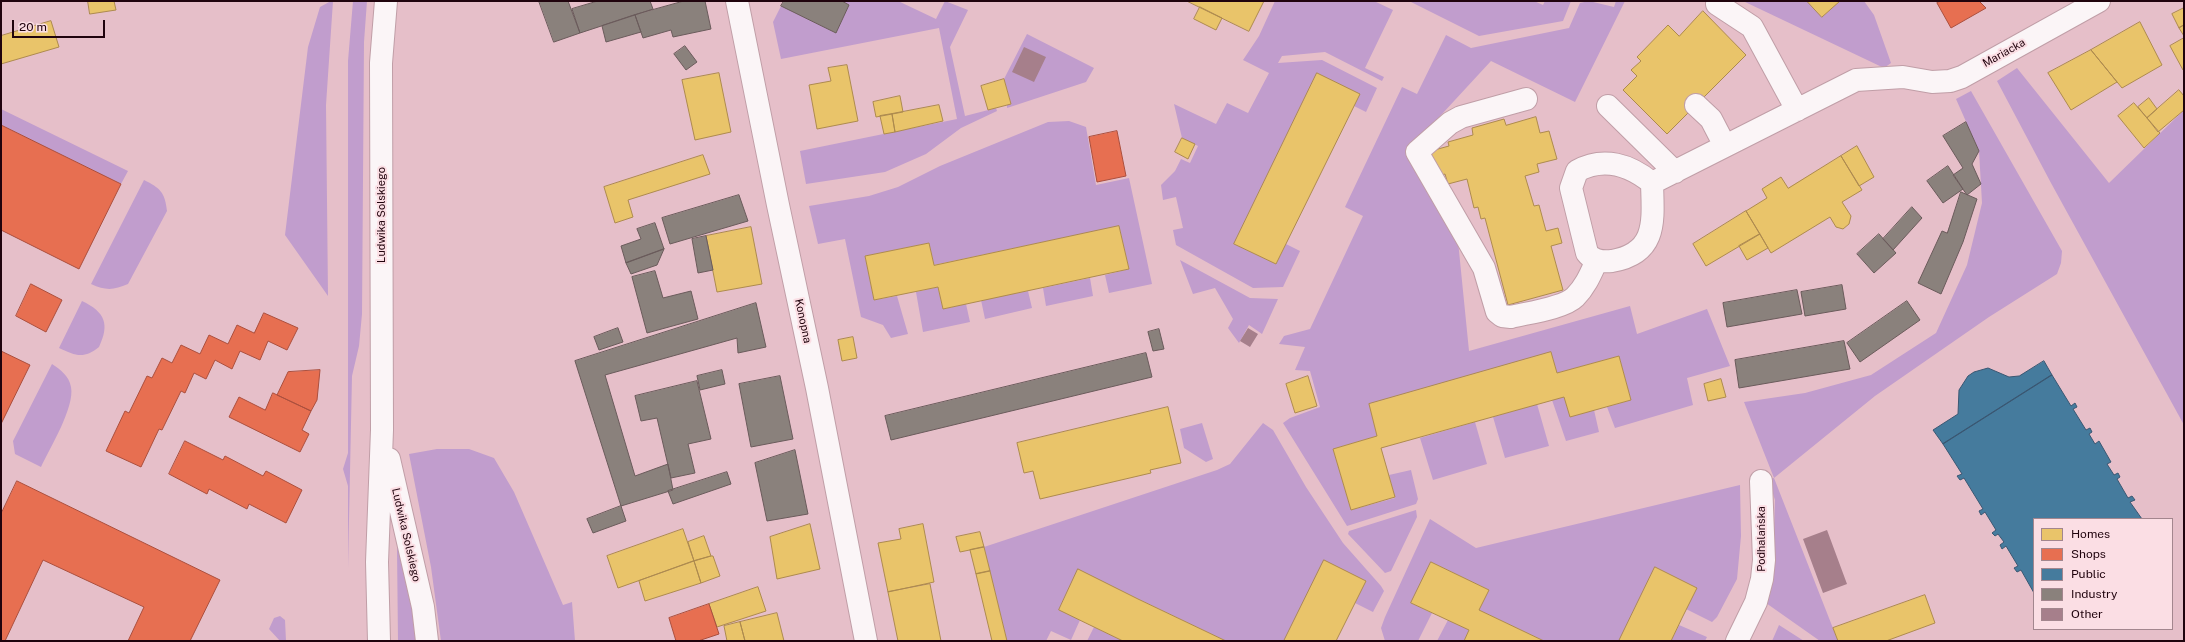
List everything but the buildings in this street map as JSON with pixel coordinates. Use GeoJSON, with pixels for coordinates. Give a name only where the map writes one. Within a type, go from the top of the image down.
{"type":"FeatureCollection","features":[{"type":"Feature","properties":{"kind":"street","name":"Ludwika Solskiego"},"geometry":{"type":"LineString","coordinates":[[379,641],[378,562],[382,430],[381,63],[386,1]]}},
{"type":"Feature","properties":{"kind":"street","name":"Konopna"},"geometry":{"type":"LineString","coordinates":[[737,1],[817,388],[866,641]]}},
{"type":"Feature","properties":{"kind":"street","name":"Mariacka"},"geometry":{"type":"LineString","coordinates":[[1652,183],[1856,80],[1903,77],[1932,82],[1950,81],[1962,76],[2099,1]]}},
{"type":"Feature","properties":{"kind":"street"},"geometry":{"type":"LineString","coordinates":[[1717,4],[1752,27],[1797,110]]}},
{"type":"Feature","properties":{"kind":"street"},"geometry":{"type":"LineString","coordinates":[[1526,99],[1461,117],[1450,123],[1417,152],[1484,268],[1497,312],[1502,316],[1511,318],[1565,303],[1574,298],[1586,285],[1598,260]]}},
{"type":"Feature","properties":{"kind":"street"},"geometry":{"type":"LineString","coordinates":[[1696,105],[1711,118],[1725,146]]}},
{"type":"Feature","properties":{"kind":"street"},"geometry":{"type":"LineString","coordinates":[[1608,106],[1674,172]]}},
{"type":"Feature","properties":{"kind":"street"},"geometry":{"type":"LineString","coordinates":[[1617,164],[1630,167],[1652,183],[1652,230],[1648,240],[1630,255],[1606,262],[1591,257],[1587,253],[1571,188],[1577,171],[1591,166],[1617,164]]}},
{"type":"Feature","properties":{"kind":"street","name":"Ludwika Solskiego"},"geometry":{"type":"LineString","coordinates":[[382,430],[423,607],[427,641]]}},
{"type":"Feature","properties":{"kind":"street","name":"Podhalańska"},"geometry":{"type":"LineString","coordinates":[[1737,641],[1756,602],[1762,579],[1764,560],[1761,480]]}},
{"type":"Feature","properties":{"kind":"shaded area"},"geometry":{"type":"Polygon","coordinates":[[[333,1],[326,105],[328,296],[285,235],[308,47],[320,7],[333,1]]]}},
{"type":"Feature","properties":{"kind":"shaded area"},"geometry":{"type":"Polygon","coordinates":[[[353,1],[367,1],[364,42],[362,314],[359,346],[352,376],[348,568],[348,486],[343,469],[348,453],[348,61],[353,1]]]}},
{"type":"Feature","properties":{"kind":"shaded area"},"geometry":{"type":"Polygon","coordinates":[[[842,1],[898,1],[936,19],[945,1],[968,10],[950,47],[965,116],[996,108],[997,111],[961,128],[926,154],[885,172],[806,184],[800,151],[957,119],[939,28],[781,59],[773,22],[781,6],[836,33],[849,5],[842,1]]]}},
{"type":"Feature","properties":{"kind":"shaded area"},"geometry":{"type":"Polygon","coordinates":[[[1275,1],[1374,1],[1393,10],[1365,68],[1384,77],[1382,81],[1325,52],[1282,56],[1278,63],[1322,60],[1377,88],[1366,112],[1354,106],[1359,94],[1317,73],[1234,244],[1276,264],[1286,244],[1300,251],[1283,287],[1253,288],[1176,245],[1173,230],[1183,228],[1176,197],[1163,200],[1161,185],[1175,171],[1181,159],[1190,163],[1198,146],[1182,138],[1174,104],[1216,124],[1227,103],[1248,113],[1269,73],[1243,60],[1259,36],[1275,1]]]}},
{"type":"Feature","properties":{"kind":"shaded area"},"geometry":{"type":"Polygon","coordinates":[[[1409,1],[1534,1],[1543,5],[1545,1],[1571,1],[1563,21],[1479,36],[1409,1]]]}},
{"type":"Feature","properties":{"kind":"shaded area"},"geometry":{"type":"Polygon","coordinates":[[[1589,1],[1614,7],[1616,1],[1625,1],[1575,102],[1491,61],[1406,153],[1458,241],[1469,351],[1630,306],[1637,334],[1707,309],[1730,366],[1687,378],[1693,405],[1615,428],[1607,407],[1631,400],[1619,356],[1557,373],[1551,352],[1369,404],[1377,436],[1333,449],[1351,510],[1395,498],[1389,475],[1411,470],[1418,499],[1416,504],[1347,526],[1283,423],[1290,418],[1320,407],[1310,371],[1295,370],[1305,347],[1279,344],[1284,336],[1310,329],[1363,216],[1345,207],[1402,87],[1417,94],[1446,35],[1471,48],[1569,28],[1580,3],[1589,1]]]}},
{"type":"Feature","properties":{"kind":"shaded area"},"geometry":{"type":"Polygon","coordinates":[[[1743,1],[1807,1],[1822,17],[1840,1],[1864,1],[1874,15],[1891,63],[1884,68],[1743,1]]]}},
{"type":"Feature","properties":{"kind":"shaded area"},"geometry":{"type":"Polygon","coordinates":[[[1027,34],[1094,68],[1086,82],[1007,108],[1007,105],[1011,104],[1004,79],[1027,34]]]}},
{"type":"Feature","properties":{"kind":"shaded area"},"geometry":{"type":"Polygon","coordinates":[[[2017,68],[2109,183],[2184,110],[2184,425],[2051,183],[1997,81],[2017,68]]]}},
{"type":"Feature","properties":{"kind":"shaded area"},"geometry":{"type":"Polygon","coordinates":[[[1971,91],[2062,251],[2061,263],[2057,274],[1989,317],[1875,396],[1774,478],[1744,402],[1805,393],[1871,375],[1936,333],[1967,265],[1982,203],[1979,151],[1956,99],[1971,91]]]}},
{"type":"Feature","properties":{"kind":"shaded area"},"geometry":{"type":"Polygon","coordinates":[[[1,109],[128,171],[121,184],[1,125],[1,109]]]}},
{"type":"Feature","properties":{"kind":"shaded area"},"geometry":{"type":"Polygon","coordinates":[[[1069,121],[1086,127],[1096,185],[1129,178],[1152,284],[1109,293],[1105,275],[1129,269],[1119,226],[934,265],[929,243],[865,256],[874,300],[897,296],[908,334],[891,338],[883,325],[861,317],[845,239],[818,244],[809,206],[869,196],[898,187],[940,166],[1048,122],[1069,121]]]}},
{"type":"Feature","properties":{"kind":"shaded area"},"geometry":{"type":"Polygon","coordinates":[[[144,180],[161,191],[165,199],[167,211],[128,284],[118,288],[106,289],[91,284],[144,180]]]}},
{"type":"Feature","properties":{"kind":"shaded area"},"geometry":{"type":"Polygon","coordinates":[[[1180,260],[1250,298],[1278,299],[1262,334],[1249,325],[1239,343],[1228,328],[1233,319],[1215,288],[1193,294],[1180,260]]]}},
{"type":"Feature","properties":{"kind":"shaded area"},"geometry":{"type":"Polygon","coordinates":[[[1090,278],[1093,296],[1046,306],[1043,288],[1090,278]]]}},
{"type":"Feature","properties":{"kind":"shaded area"},"geometry":{"type":"Polygon","coordinates":[[[938,287],[943,309],[966,304],[970,322],[923,332],[916,292],[938,287]]]}},
{"type":"Feature","properties":{"kind":"shaded area"},"geometry":{"type":"Polygon","coordinates":[[[1028,291],[1032,308],[985,319],[981,300],[1028,291]]]}},
{"type":"Feature","properties":{"kind":"shaded area"},"geometry":{"type":"Polygon","coordinates":[[[82,301],[90,305],[100,314],[105,325],[99,347],[94,351],[80,355],[70,353],[59,348],[82,301]]]}},
{"type":"Feature","properties":{"kind":"shaded area"},"geometry":{"type":"Polygon","coordinates":[[[52,364],[66,376],[70,383],[71,395],[66,416],[41,467],[15,454],[13,441],[52,364]]]}},
{"type":"Feature","properties":{"kind":"shaded area"},"geometry":{"type":"Polygon","coordinates":[[[1564,397],[1570,417],[1594,410],[1599,432],[1566,441],[1552,400],[1564,397]]]}},
{"type":"Feature","properties":{"kind":"shaded area"},"geometry":{"type":"Polygon","coordinates":[[[1537,404],[1549,446],[1505,458],[1493,417],[1537,404]]]}},
{"type":"Feature","properties":{"kind":"shaded area"},"geometry":{"type":"Polygon","coordinates":[[[1475,422],[1487,464],[1433,480],[1420,438],[1475,422]]]}},
{"type":"Feature","properties":{"kind":"shaded area"},"geometry":{"type":"Polygon","coordinates":[[[1202,423],[1213,459],[1206,462],[1184,448],[1180,429],[1202,423]]]}},
{"type":"Feature","properties":{"kind":"shaded area"},"geometry":{"type":"Polygon","coordinates":[[[1263,423],[1273,430],[1306,487],[1343,543],[1384,591],[1373,612],[1355,603],[1366,581],[1324,561],[1284,641],[1226,641],[1078,570],[1059,609],[1080,620],[1071,640],[1051,631],[1046,641],[1007,641],[984,547],[1217,470],[1230,464],[1263,423]]]}},
{"type":"Feature","properties":{"kind":"shaded area"},"geometry":{"type":"Polygon","coordinates":[[[437,449],[469,449],[494,458],[514,492],[563,605],[572,602],[575,641],[441,641],[431,567],[409,454],[437,449]]]}},
{"type":"Feature","properties":{"kind":"shaded area"},"geometry":{"type":"Polygon","coordinates":[[[1774,478],[1838,641],[1820,641],[1766,603],[1774,531],[1775,500],[1768,479],[1774,478]]]}},
{"type":"Feature","properties":{"kind":"shaded area"},"geometry":{"type":"Polygon","coordinates":[[[1740,485],[1741,536],[1737,579],[1717,617],[1712,622],[1686,609],[1697,588],[1655,567],[1619,641],[1544,641],[1479,610],[1489,590],[1431,562],[1411,603],[1432,613],[1418,641],[1385,641],[1381,628],[1385,617],[1430,519],[1476,548],[1740,485]]]}},
{"type":"Feature","properties":{"kind":"shaded area"},"geometry":{"type":"Polygon","coordinates":[[[1416,510],[1417,517],[1391,571],[1385,573],[1348,534],[1349,531],[1416,510]]]}},
{"type":"Feature","properties":{"kind":"shaded area"},"geometry":{"type":"Polygon","coordinates":[[[400,546],[421,641],[398,641],[397,548],[400,546]]]}},
{"type":"Feature","properties":{"kind":"shaded area"},"geometry":{"type":"Polygon","coordinates":[[[280,616],[285,620],[286,641],[280,641],[269,629],[274,618],[280,616]]]}},
{"type":"Feature","properties":{"kind":"shaded area"},"geometry":{"type":"Polygon","coordinates":[[[1448,620],[1469,630],[1464,641],[1437,641],[1448,620]]]}},
{"type":"Feature","properties":{"kind":"shaded area"},"geometry":{"type":"Polygon","coordinates":[[[1679,625],[1707,637],[1705,641],[1671,641],[1679,625]]]}},
{"type":"Feature","properties":{"kind":"shaded area"},"geometry":{"type":"Polygon","coordinates":[[[1779,625],[1804,641],[1772,641],[1779,625]]]}},
{"type":"Feature","properties":{"kind":"shaded area"},"geometry":{"type":"Polygon","coordinates":[[[1094,627],[1123,641],[1087,641],[1094,627]]]}}]}
